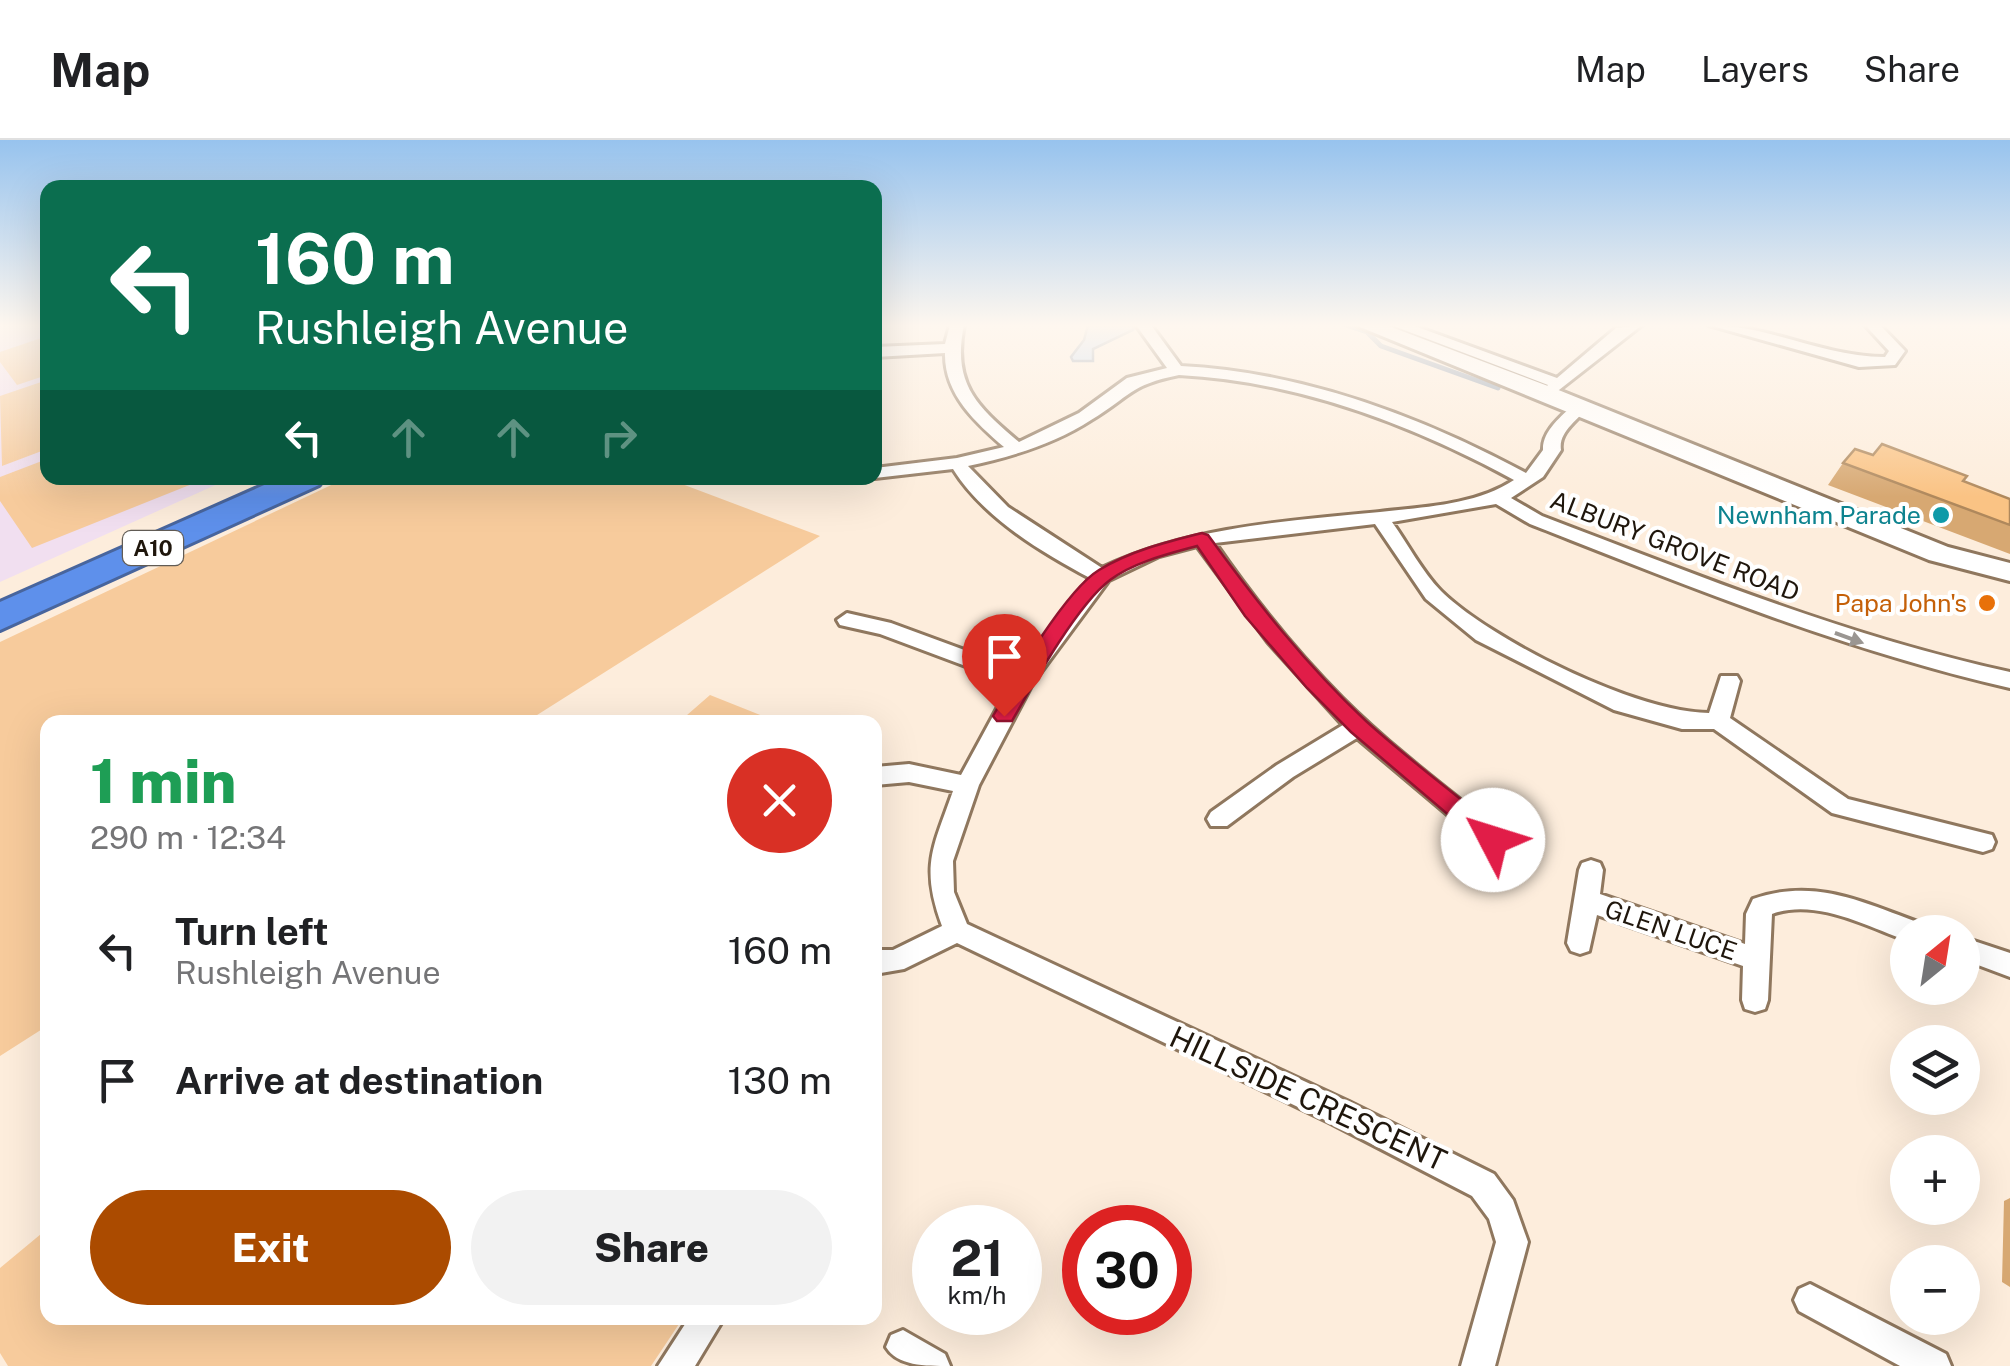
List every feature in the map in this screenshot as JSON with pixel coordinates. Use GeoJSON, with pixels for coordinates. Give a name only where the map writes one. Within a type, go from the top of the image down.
{"type":"FeatureCollection","features":[{"type":"Feature","properties":{"kind":"highway","name":"A10"},"geometry":{"type":"LineString","coordinates":[[0,597],[252,485]]}},
{"type":"Feature","properties":{"kind":"highway","name":"A10"},"geometry":{"type":"LineString","coordinates":[[0,618],[292,485]]}},
{"type":"Feature","properties":{"kind":"main road"},"geometry":{"type":"LineString","coordinates":[[1534,382],[1554,389],[1580,407],[1938,554],[2010,572]]}},
{"type":"Feature","properties":{"kind":"main road"},"geometry":{"type":"LineString","coordinates":[[1938,554],[2010,597]]}},
{"type":"Feature","properties":{"kind":"street"},"geometry":{"type":"LineString","coordinates":[[954,382],[976,413],[1016,448]]}},
{"type":"Feature","properties":{"kind":"street"},"geometry":{"type":"LineString","coordinates":[[882,473],[959,466],[1016,448],[1087,415],[1131,382]]}},
{"type":"Feature","properties":{"kind":"street"},"geometry":{"type":"LineString","coordinates":[[1277,382],[1453,441],[1528,481]]}},
{"type":"Feature","properties":{"kind":"street"},"geometry":{"type":"LineString","coordinates":[[1537,382],[1554,389],[1562,382]]}},
{"type":"Feature","properties":{"kind":"street"},"geometry":{"type":"LineString","coordinates":[[882,960],[914,953],[957,931],[942,892],[941,861],[967,785],[1023,680],[1102,576],[1152,552],[1202,539],[1379,518],[1499,498],[1528,481],[1552,450],[1551,442],[1560,428],[1580,407]]}},
{"type":"Feature","properties":{"kind":"street"},"geometry":{"type":"LineString","coordinates":[[959,466],[975,488],[1072,560],[1102,576]]}},
{"type":"Feature","properties":{"kind":"street","name":"ALBURY GROVE ROAD"},"geometry":{"type":"LineString","coordinates":[[1499,498],[1536,520],[1857,642],[1928,663],[2010,680]]}},
{"type":"Feature","properties":{"kind":"street"},"geometry":{"type":"LineString","coordinates":[[1379,518],[1433,594],[1482,635],[1622,704],[1682,721],[1718,721],[1840,806],[1983,842]]}},
{"type":"Feature","properties":{"kind":"street"},"geometry":{"type":"LineString","coordinates":[[1202,539],[1282,647],[1358,726],[1493,840]]}},
{"type":"Feature","properties":{"kind":"street"},"geometry":{"type":"LineString","coordinates":[[847,620],[884,628],[1023,680]]}},
{"type":"Feature","properties":{"kind":"street"},"geometry":{"type":"LineString","coordinates":[[1718,721],[1729,681]]}},
{"type":"Feature","properties":{"kind":"street"},"geometry":{"type":"LineString","coordinates":[[1219,819],[1358,726]]}},
{"type":"Feature","properties":{"kind":"street"},"geometry":{"type":"LineString","coordinates":[[882,775],[909,773],[967,785]]}},
{"type":"Feature","properties":{"kind":"street","name":"GLEN LUCE"},"geometry":{"type":"LineString","coordinates":[[1580,943],[1590,870]]}},
{"type":"Feature","properties":{"kind":"street","name":"GLEN LUCE"},"geometry":{"type":"LineString","coordinates":[[1755,1000],[1755,959],[1762,907],[1789,896],[1890,925]]}},
{"type":"Feature","properties":{"kind":"street","name":"GLEN LUCE"},"geometry":{"type":"LineString","coordinates":[[1586,900],[1755,959]]}},
{"type":"Feature","properties":{"kind":"street","name":"HILLSIDE CRESCENT"},"geometry":{"type":"LineString","coordinates":[[957,931],[1356,1120],[1482,1185],[1495,1198],[1508,1222],[1511,1254],[1478,1366]]}},
{"type":"Feature","properties":{"kind":"street"},"geometry":{"type":"LineString","coordinates":[[1980,955],[2010,966]]}},
{"type":"Feature","properties":{"kind":"street"},"geometry":{"type":"LineString","coordinates":[[1810,1300],[1934,1366]]}},
{"type":"Feature","properties":{"kind":"street"},"geometry":{"type":"LineString","coordinates":[[676,1366],[703,1325]]}},
{"type":"Feature","properties":{"kind":"street"},"geometry":{"type":"LineString","coordinates":[[903,1347],[932,1366]]}},
{"type":"Feature","properties":{"kind":"shaded area"},"geometry":{"type":"Polygon","coordinates":[[[0,382],[40,382],[40,485],[215,485],[0,582],[0,382]]]}},
{"type":"Feature","properties":{"kind":"shaded area"},"geometry":{"type":"Polygon","coordinates":[[[40,382],[40,452],[2,466],[0,396],[40,382]]]}},
{"type":"Feature","properties":{"kind":"shaded area"},"geometry":{"type":"Polygon","coordinates":[[[40,462],[40,485],[190,485],[32,548],[0,501],[0,477],[40,462]]]}},
{"type":"Feature","properties":{"kind":"shaded area"},"geometry":{"type":"Polygon","coordinates":[[[331,485],[685,485],[820,536],[537,715],[40,715],[40,1030],[0,1056],[0,642],[331,485]]]}},
{"type":"Feature","properties":{"kind":"shaded area"},"geometry":{"type":"Polygon","coordinates":[[[710,695],[760,715],[687,715],[710,695]]]}},
{"type":"Feature","properties":{"kind":"shaded area"},"geometry":{"type":"Polygon","coordinates":[[[40,1235],[40,1325],[678,1325],[651,1366],[8,1366],[0,1353],[0,1268],[40,1235]]]}},
{"type":"Feature","properties":{"kind":"building"},"geometry":{"type":"Polygon","coordinates":[[[1882,444],[1967,476],[1963,481],[2010,499],[2010,525],[1843,463],[1855,449],[1873,455],[1882,444]]]}},
{"type":"Feature","properties":{"kind":"waterway"},"geometry":{"type":"LineString","coordinates":[[1482,382],[1498,388]]}},
{"type":"Feature","properties":{"kind":"place","name":"Newnham Parade"},"geometry":{"type":"Point","coordinates":[1941,515]}},
{"type":"Feature","properties":{"kind":"place","name":"Papa John's"},"geometry":{"type":"Point","coordinates":[1987,603]}},
{"type":"Feature","properties":{"kind":"route"},"geometry":{"type":"LineString","coordinates":[[1004,716],[1023,680],[1102,576],[1122,563],[1202,539],[1252,611],[1315,682],[1358,726],[1493,840]]}}]}
